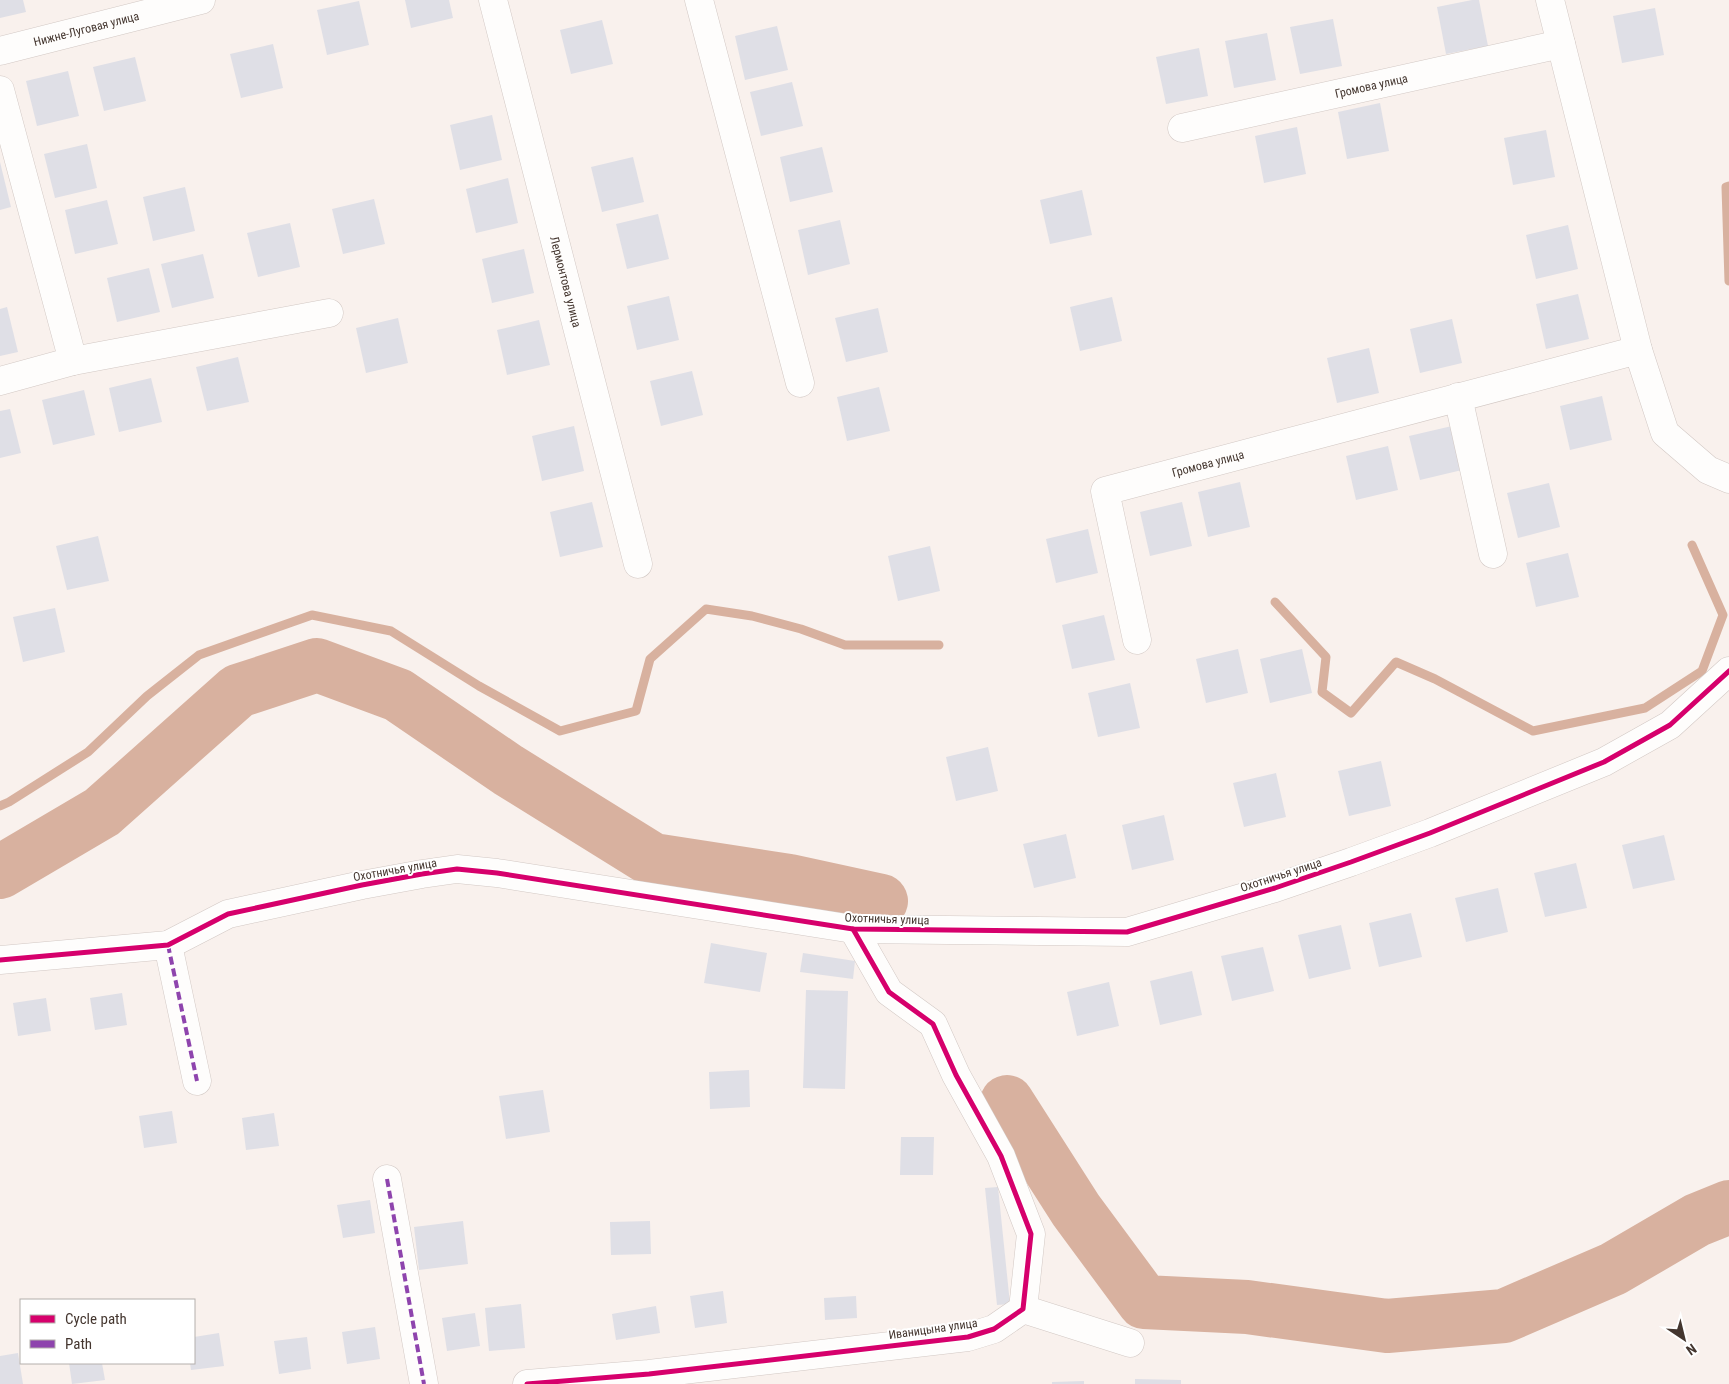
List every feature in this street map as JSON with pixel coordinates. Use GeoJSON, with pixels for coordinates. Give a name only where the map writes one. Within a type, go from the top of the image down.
{"type":"FeatureCollection","features":[{"type":"Feature","properties":{"kind":"street","name":"Нижне-Луговая улица"},"geometry":{"type":"LineString","coordinates":[[0,51],[201,0]]}},
{"type":"Feature","properties":{"kind":"street","name":"Лермонтова улица"},"geometry":{"type":"LineString","coordinates":[[493,0],[638,564]]}},
{"type":"Feature","properties":{"kind":"street"},"geometry":{"type":"LineString","coordinates":[[699,0],[800,383]]}},
{"type":"Feature","properties":{"kind":"street"},"geometry":{"type":"LineString","coordinates":[[1550,0],[1638,350],[1665,433],[1708,470],[1729,479]]}},
{"type":"Feature","properties":{"kind":"street","name":"Громова улица"},"geometry":{"type":"LineString","coordinates":[[1182,128],[1561,44]]}},
{"type":"Feature","properties":{"kind":"street"},"geometry":{"type":"LineString","coordinates":[[0,90],[73,361]]}},
{"type":"Feature","properties":{"kind":"street"},"geometry":{"type":"LineString","coordinates":[[0,381],[73,361],[329,313]]}},
{"type":"Feature","properties":{"kind":"street","name":"Громова улица"},"geometry":{"type":"LineString","coordinates":[[1137,640],[1106,491],[1638,350]]}},
{"type":"Feature","properties":{"kind":"street"},"geometry":{"type":"LineString","coordinates":[[1458,397],[1493,554]]}},
{"type":"Feature","properties":{"kind":"street","name":"Охотничья улица"},"geometry":{"type":"LineString","coordinates":[[0,960],[168,945],[228,914],[362,885],[457,869],[497,873],[853,930],[1127,932],[1238,899],[1351,862],[1430,833],[1604,762],[1670,725],[1729,670]]}},
{"type":"Feature","properties":{"kind":"street"},"geometry":{"type":"LineString","coordinates":[[853,930],[889,992],[933,1024],[956,1075],[1001,1156],[1031,1234],[1023,1309],[1130,1342]]}},
{"type":"Feature","properties":{"kind":"street"},"geometry":{"type":"LineString","coordinates":[[168,945],[197,1081]]}},
{"type":"Feature","properties":{"kind":"street"},"geometry":{"type":"LineString","coordinates":[[387,1179],[424,1384]]}},
{"type":"Feature","properties":{"kind":"street","name":"Иваницына улица"},"geometry":{"type":"LineString","coordinates":[[527,1384],[649,1374],[968,1336],[994,1329],[1023,1309]]}},
{"type":"Feature","properties":{"kind":"building"},"geometry":{"type":"Polygon","coordinates":[[[0,0],[23,0],[26,12],[0,18],[0,0]]]}},
{"type":"Feature","properties":{"kind":"building"},"geometry":{"type":"Polygon","coordinates":[[[405,0],[449,0],[453,18],[411,28],[405,0]]]}},
{"type":"Feature","properties":{"kind":"building"},"geometry":{"type":"Polygon","coordinates":[[[1479,0],[1488,46],[1446,54],[1437,7],[1479,0]]]}},
{"type":"Feature","properties":{"kind":"building"},"geometry":{"type":"Polygon","coordinates":[[[359,1],[369,45],[327,55],[317,10],[359,1]]]}},
{"type":"Feature","properties":{"kind":"building"},"geometry":{"type":"Polygon","coordinates":[[[1655,8],[1664,55],[1622,63],[1613,16],[1655,8]]]}},
{"type":"Feature","properties":{"kind":"building"},"geometry":{"type":"Polygon","coordinates":[[[1333,19],[1342,66],[1300,74],[1290,27],[1333,19]]]}},
{"type":"Feature","properties":{"kind":"building"},"geometry":{"type":"Polygon","coordinates":[[[602,20],[613,64],[571,74],[560,30],[602,20]]]}},
{"type":"Feature","properties":{"kind":"building"},"geometry":{"type":"Polygon","coordinates":[[[777,26],[788,70],[745,80],[735,36],[777,26]]]}},
{"type":"Feature","properties":{"kind":"building"},"geometry":{"type":"Polygon","coordinates":[[[1267,33],[1276,80],[1234,88],[1225,41],[1267,33]]]}},
{"type":"Feature","properties":{"kind":"building"},"geometry":{"type":"Polygon","coordinates":[[[273,44],[283,88],[241,98],[230,54],[273,44]]]}},
{"type":"Feature","properties":{"kind":"building"},"geometry":{"type":"Polygon","coordinates":[[[1199,48],[1208,96],[1166,104],[1156,57],[1199,48]]]}},
{"type":"Feature","properties":{"kind":"building"},"geometry":{"type":"Polygon","coordinates":[[[135,57],[146,101],[104,111],[93,67],[135,57]]]}},
{"type":"Feature","properties":{"kind":"building"},"geometry":{"type":"Polygon","coordinates":[[[68,71],[79,116],[37,126],[26,81],[68,71]]]}},
{"type":"Feature","properties":{"kind":"building"},"geometry":{"type":"Polygon","coordinates":[[[792,82],[803,126],[761,136],[750,92],[792,82]]]}},
{"type":"Feature","properties":{"kind":"building"},"geometry":{"type":"Polygon","coordinates":[[[1380,103],[1389,151],[1347,159],[1338,112],[1380,103]]]}},
{"type":"Feature","properties":{"kind":"building"},"geometry":{"type":"Polygon","coordinates":[[[492,115],[502,160],[460,170],[450,125],[492,115]]]}},
{"type":"Feature","properties":{"kind":"building"},"geometry":{"type":"Polygon","coordinates":[[[1297,127],[1306,174],[1264,183],[1255,136],[1297,127]]]}},
{"type":"Feature","properties":{"kind":"building"},"geometry":{"type":"Polygon","coordinates":[[[1546,130],[1555,177],[1513,185],[1504,138],[1546,130]]]}},
{"type":"Feature","properties":{"kind":"building"},"geometry":{"type":"Polygon","coordinates":[[[87,144],[97,188],[55,198],[44,154],[87,144]]]}},
{"type":"Feature","properties":{"kind":"building"},"geometry":{"type":"Polygon","coordinates":[[[822,147],[833,192],[790,202],[780,157],[822,147]]]}},
{"type":"Feature","properties":{"kind":"building"},"geometry":{"type":"Polygon","coordinates":[[[633,157],[644,202],[602,212],[591,167],[633,157]]]}},
{"type":"Feature","properties":{"kind":"building"},"geometry":{"type":"Polygon","coordinates":[[[0,162],[11,207],[0,210],[0,162]]]}},
{"type":"Feature","properties":{"kind":"building"},"geometry":{"type":"Polygon","coordinates":[[[508,178],[518,223],[476,233],[466,189],[508,178]]]}},
{"type":"Feature","properties":{"kind":"building"},"geometry":{"type":"Polygon","coordinates":[[[185,187],[195,231],[153,241],[143,197],[185,187]]]}},
{"type":"Feature","properties":{"kind":"building"},"geometry":{"type":"Polygon","coordinates":[[[1082,190],[1092,235],[1050,244],[1040,200],[1082,190]]]}},
{"type":"Feature","properties":{"kind":"building"},"geometry":{"type":"Polygon","coordinates":[[[374,199],[385,244],[343,254],[332,209],[374,199]]]}},
{"type":"Feature","properties":{"kind":"building"},"geometry":{"type":"Polygon","coordinates":[[[107,200],[118,244],[75,254],[65,210],[107,200]]]}},
{"type":"Feature","properties":{"kind":"building"},"geometry":{"type":"Polygon","coordinates":[[[658,214],[669,259],[627,269],[616,224],[658,214]]]}},
{"type":"Feature","properties":{"kind":"building"},"geometry":{"type":"Polygon","coordinates":[[[840,220],[850,264],[808,275],[798,230],[840,220]]]}},
{"type":"Feature","properties":{"kind":"building"},"geometry":{"type":"Polygon","coordinates":[[[290,223],[300,267],[258,277],[247,233],[290,223]]]}},
{"type":"Feature","properties":{"kind":"building"},"geometry":{"type":"Polygon","coordinates":[[[1568,225],[1578,269],[1536,279],[1526,235],[1568,225]]]}},
{"type":"Feature","properties":{"kind":"building"},"geometry":{"type":"Polygon","coordinates":[[[524,249],[534,293],[492,303],[482,259],[524,249]]]}},
{"type":"Feature","properties":{"kind":"building"},"geometry":{"type":"Polygon","coordinates":[[[203,254],[214,298],[172,308],[161,264],[203,254]]]}},
{"type":"Feature","properties":{"kind":"building"},"geometry":{"type":"Polygon","coordinates":[[[149,268],[160,312],[117,322],[107,278],[149,268]]]}},
{"type":"Feature","properties":{"kind":"building"},"geometry":{"type":"Polygon","coordinates":[[[1578,294],[1589,339],[1546,349],[1536,304],[1578,294]]]}},
{"type":"Feature","properties":{"kind":"building"},"geometry":{"type":"Polygon","coordinates":[[[669,296],[679,340],[637,350],[627,306],[669,296]]]}},
{"type":"Feature","properties":{"kind":"building"},"geometry":{"type":"Polygon","coordinates":[[[1112,297],[1122,341],[1080,351],[1070,307],[1112,297]]]}},
{"type":"Feature","properties":{"kind":"building"},"geometry":{"type":"Polygon","coordinates":[[[7,307],[18,352],[0,356],[0,309],[7,307]]]}},
{"type":"Feature","properties":{"kind":"building"},"geometry":{"type":"Polygon","coordinates":[[[878,308],[888,352],[846,362],[835,318],[878,308]]]}},
{"type":"Feature","properties":{"kind":"building"},"geometry":{"type":"Polygon","coordinates":[[[398,318],[408,363],[366,373],[356,328],[398,318]]]}},
{"type":"Feature","properties":{"kind":"building"},"geometry":{"type":"Polygon","coordinates":[[[1452,319],[1462,363],[1420,373],[1410,329],[1452,319]]]}},
{"type":"Feature","properties":{"kind":"building"},"geometry":{"type":"Polygon","coordinates":[[[539,320],[550,365],[507,375],[497,330],[539,320]]]}},
{"type":"Feature","properties":{"kind":"building"},"geometry":{"type":"Polygon","coordinates":[[[1369,348],[1379,393],[1337,403],[1327,358],[1369,348]]]}},
{"type":"Feature","properties":{"kind":"building"},"geometry":{"type":"Polygon","coordinates":[[[238,357],[249,402],[207,411],[196,367],[238,357]]]}},
{"type":"Feature","properties":{"kind":"building"},"geometry":{"type":"Polygon","coordinates":[[[692,371],[703,415],[661,426],[650,381],[692,371]]]}},
{"type":"Feature","properties":{"kind":"building"},"geometry":{"type":"Polygon","coordinates":[[[151,378],[162,422],[119,432],[109,388],[151,378]]]}},
{"type":"Feature","properties":{"kind":"building"},"geometry":{"type":"Polygon","coordinates":[[[879,387],[890,431],[847,441],[837,397],[879,387]]]}},
{"type":"Feature","properties":{"kind":"building"},"geometry":{"type":"Polygon","coordinates":[[[84,390],[95,435],[53,445],[42,400],[84,390]]]}},
{"type":"Feature","properties":{"kind":"building"},"geometry":{"type":"Polygon","coordinates":[[[1602,396],[1612,440],[1570,450],[1560,406],[1602,396]]]}},
{"type":"Feature","properties":{"kind":"building"},"geometry":{"type":"Polygon","coordinates":[[[10,409],[21,453],[0,458],[0,411],[10,409]]]}},
{"type":"Feature","properties":{"kind":"building"},"geometry":{"type":"Polygon","coordinates":[[[574,426],[584,471],[542,481],[532,436],[574,426]]]}},
{"type":"Feature","properties":{"kind":"building"},"geometry":{"type":"Polygon","coordinates":[[[1452,426],[1462,470],[1420,480],[1409,436],[1452,426]]]}},
{"type":"Feature","properties":{"kind":"building"},"geometry":{"type":"Polygon","coordinates":[[[1388,446],[1398,490],[1356,500],[1346,456],[1388,446]]]}},
{"type":"Feature","properties":{"kind":"building"},"geometry":{"type":"Polygon","coordinates":[[[1240,482],[1250,527],[1208,537],[1198,492],[1240,482]]]}},
{"type":"Feature","properties":{"kind":"building"},"geometry":{"type":"Polygon","coordinates":[[[1549,483],[1560,527],[1518,538],[1507,493],[1549,483]]]}},
{"type":"Feature","properties":{"kind":"building"},"geometry":{"type":"Polygon","coordinates":[[[592,502],[603,547],[560,557],[550,512],[592,502]]]}},
{"type":"Feature","properties":{"kind":"building"},"geometry":{"type":"Polygon","coordinates":[[[1182,502],[1192,546],[1150,556],[1140,512],[1182,502]]]}},
{"type":"Feature","properties":{"kind":"building"},"geometry":{"type":"Polygon","coordinates":[[[1088,529],[1098,573],[1056,583],[1046,539],[1088,529]]]}},
{"type":"Feature","properties":{"kind":"building"},"geometry":{"type":"Polygon","coordinates":[[[98,536],[109,581],[67,590],[56,546],[98,536]]]}},
{"type":"Feature","properties":{"kind":"building"},"geometry":{"type":"Polygon","coordinates":[[[930,546],[940,591],[898,601],[888,556],[930,546]]]}},
{"type":"Feature","properties":{"kind":"building"},"geometry":{"type":"Polygon","coordinates":[[[1568,553],[1579,597],[1536,607],[1526,563],[1568,553]]]}},
{"type":"Feature","properties":{"kind":"building"},"geometry":{"type":"Polygon","coordinates":[[[55,608],[65,652],[23,662],[13,617],[55,608]]]}},
{"type":"Feature","properties":{"kind":"building"},"geometry":{"type":"Polygon","coordinates":[[[1104,615],[1115,660],[1072,669],[1062,625],[1104,615]]]}},
{"type":"Feature","properties":{"kind":"building"},"geometry":{"type":"Polygon","coordinates":[[[1238,649],[1248,693],[1206,703],[1196,659],[1238,649]]]}},
{"type":"Feature","properties":{"kind":"building"},"geometry":{"type":"Polygon","coordinates":[[[1302,649],[1312,693],[1270,703],[1260,659],[1302,649]]]}},
{"type":"Feature","properties":{"kind":"building"},"geometry":{"type":"Polygon","coordinates":[[[1130,683],[1140,728],[1098,737],[1088,693],[1130,683]]]}},
{"type":"Feature","properties":{"kind":"building"},"geometry":{"type":"Polygon","coordinates":[[[988,747],[998,791],[956,801],[946,757],[988,747]]]}},
{"type":"Feature","properties":{"kind":"building"},"geometry":{"type":"Polygon","coordinates":[[[1381,761],[1391,806],[1349,816],[1338,771],[1381,761]]]}},
{"type":"Feature","properties":{"kind":"building"},"geometry":{"type":"Polygon","coordinates":[[[1276,773],[1286,817],[1244,827],[1233,783],[1276,773]]]}},
{"type":"Feature","properties":{"kind":"building"},"geometry":{"type":"Polygon","coordinates":[[[1164,815],[1174,860],[1132,870],[1122,825],[1164,815]]]}},
{"type":"Feature","properties":{"kind":"building"},"geometry":{"type":"Polygon","coordinates":[[[1066,834],[1076,878],[1034,888],[1023,844],[1066,834]]]}},
{"type":"Feature","properties":{"kind":"building"},"geometry":{"type":"Polygon","coordinates":[[[1664,835],[1675,880],[1633,889],[1622,845],[1664,835]]]}},
{"type":"Feature","properties":{"kind":"building"},"geometry":{"type":"Polygon","coordinates":[[[1576,863],[1587,908],[1545,917],[1534,873],[1576,863]]]}},
{"type":"Feature","properties":{"kind":"building"},"geometry":{"type":"Polygon","coordinates":[[[1498,888],[1508,932],[1466,942],[1455,898],[1498,888]]]}},
{"type":"Feature","properties":{"kind":"building"},"geometry":{"type":"Polygon","coordinates":[[[1411,913],[1422,957],[1379,967],[1369,923],[1411,913]]]}},
{"type":"Feature","properties":{"kind":"building"},"geometry":{"type":"Polygon","coordinates":[[[1341,925],[1351,969],[1309,979],[1298,935],[1341,925]]]}},
{"type":"Feature","properties":{"kind":"building"},"geometry":{"type":"Polygon","coordinates":[[[711,943],[767,953],[760,992],[704,983],[711,943]]]}},
{"type":"Feature","properties":{"kind":"building"},"geometry":{"type":"Polygon","coordinates":[[[1263,947],[1274,991],[1232,1001],[1221,956],[1263,947]]]}},
{"type":"Feature","properties":{"kind":"building"},"geometry":{"type":"Polygon","coordinates":[[[803,953],[855,961],[853,979],[800,972],[803,953]]]}},
{"type":"Feature","properties":{"kind":"building"},"geometry":{"type":"Polygon","coordinates":[[[1192,971],[1202,1015],[1160,1025],[1150,981],[1192,971]]]}},
{"type":"Feature","properties":{"kind":"building"},"geometry":{"type":"Polygon","coordinates":[[[1109,982],[1119,1026],[1077,1036],[1067,992],[1109,982]]]}},
{"type":"Feature","properties":{"kind":"building"},"geometry":{"type":"Polygon","coordinates":[[[806,990],[848,991],[845,1089],[803,1088],[806,990]]]}},
{"type":"Feature","properties":{"kind":"building"},"geometry":{"type":"Polygon","coordinates":[[[122,993],[127,1025],[95,1030],[90,998],[122,993]]]}},
{"type":"Feature","properties":{"kind":"building"},"geometry":{"type":"Polygon","coordinates":[[[46,998],[51,1031],[18,1036],[13,1003],[46,998]]]}},
{"type":"Feature","properties":{"kind":"building"},"geometry":{"type":"Polygon","coordinates":[[[749,1070],[750,1107],[710,1109],[709,1072],[749,1070]]]}},
{"type":"Feature","properties":{"kind":"building"},"geometry":{"type":"Polygon","coordinates":[[[543,1090],[550,1132],[506,1139],[499,1096],[543,1090]]]}},
{"type":"Feature","properties":{"kind":"building"},"geometry":{"type":"Polygon","coordinates":[[[172,1111],[177,1143],[144,1148],[139,1116],[172,1111]]]}},
{"type":"Feature","properties":{"kind":"building"},"geometry":{"type":"Polygon","coordinates":[[[274,1113],[279,1146],[246,1150],[242,1118],[274,1113]]]}},
{"type":"Feature","properties":{"kind":"building"},"geometry":{"type":"Polygon","coordinates":[[[901,1137],[934,1137],[933,1175],[900,1175],[901,1137]]]}},
{"type":"Feature","properties":{"kind":"building"},"geometry":{"type":"Polygon","coordinates":[[[998,1187],[1010,1304],[997,1305],[985,1188],[998,1187]]]}},
{"type":"Feature","properties":{"kind":"building"},"geometry":{"type":"Polygon","coordinates":[[[370,1200],[375,1233],[343,1238],[337,1205],[370,1200]]]}},
{"type":"Feature","properties":{"kind":"building"},"geometry":{"type":"Polygon","coordinates":[[[463,1221],[468,1264],[419,1270],[414,1227],[463,1221]]]}},
{"type":"Feature","properties":{"kind":"building"},"geometry":{"type":"Polygon","coordinates":[[[650,1221],[651,1254],[611,1255],[610,1222],[650,1221]]]}},
{"type":"Feature","properties":{"kind":"building"},"geometry":{"type":"Polygon","coordinates":[[[723,1291],[727,1323],[695,1328],[690,1296],[723,1291]]]}},
{"type":"Feature","properties":{"kind":"building"},"geometry":{"type":"Polygon","coordinates":[[[856,1296],[857,1318],[825,1320],[824,1298],[856,1296]]]}},
{"type":"Feature","properties":{"kind":"building"},"geometry":{"type":"Polygon","coordinates":[[[521,1304],[525,1348],[489,1351],[485,1308],[521,1304]]]}},
{"type":"Feature","properties":{"kind":"building"},"geometry":{"type":"Polygon","coordinates":[[[656,1306],[660,1333],[616,1340],[612,1314],[656,1306]]]}},
{"type":"Feature","properties":{"kind":"building"},"geometry":{"type":"Polygon","coordinates":[[[475,1313],[480,1346],[447,1351],[442,1318],[475,1313]]]}},
{"type":"Feature","properties":{"kind":"building"},"geometry":{"type":"Polygon","coordinates":[[[375,1327],[380,1359],[347,1364],[342,1332],[375,1327]]]}},
{"type":"Feature","properties":{"kind":"building"},"geometry":{"type":"Polygon","coordinates":[[[219,1333],[224,1366],[191,1370],[190,1364],[195,1364],[195,1337],[219,1333]]]}},
{"type":"Feature","properties":{"kind":"building"},"geometry":{"type":"Polygon","coordinates":[[[307,1337],[311,1369],[279,1374],[274,1341],[307,1337]]]}},
{"type":"Feature","properties":{"kind":"building"},"geometry":{"type":"Polygon","coordinates":[[[18,1353],[23,1384],[0,1384],[0,1356],[18,1353]]]}},
{"type":"Feature","properties":{"kind":"building"},"geometry":{"type":"Polygon","coordinates":[[[69,1364],[102,1364],[105,1380],[72,1384],[69,1364]]]}},
{"type":"Feature","properties":{"kind":"building"},"geometry":{"type":"Polygon","coordinates":[[[1135,1379],[1181,1380],[1181,1384],[1135,1384],[1135,1379]]]}},
{"type":"Feature","properties":{"kind":"building"},"geometry":{"type":"Polygon","coordinates":[[[1084,1381],[1084,1384],[1052,1384],[1052,1382],[1084,1381]]]}},
{"type":"Feature","properties":{"kind":"waterway"},"geometry":{"type":"LineString","coordinates":[[1729,186],[1726,187],[1729,281]]}},
{"type":"Feature","properties":{"kind":"waterway"},"geometry":{"type":"LineString","coordinates":[[1275,602],[1326,657],[1322,692],[1351,713],[1396,662],[1435,679],[1533,731],[1645,708],[1702,671],[1723,615],[1692,545]]}},
{"type":"Feature","properties":{"kind":"waterway"},"geometry":{"type":"LineString","coordinates":[[0,806],[88,752],[147,696],[199,655],[312,615],[391,631],[479,686],[560,731],[636,711],[650,659],[706,609],[752,616],[801,629],[845,645],[939,645]]}},
{"type":"Feature","properties":{"kind":"waterway"},"geometry":{"type":"LineString","coordinates":[[0,872],[102,812],[238,691],[317,665],[398,695],[508,770],[653,860],[789,881],[881,901]]}},
{"type":"Feature","properties":{"kind":"waterway"},"geometry":{"type":"LineString","coordinates":[[1007,1102],[1076,1210],[1144,1302],[1247,1307],[1387,1326],[1504,1316],[1613,1269],[1697,1220],[1729,1207]]}},
{"type":"Feature","properties":{"kind":"marked path"},"geometry":{"type":"LineString","coordinates":[[168,945],[197,1081]]}},
{"type":"Feature","properties":{"kind":"marked path"},"geometry":{"type":"LineString","coordinates":[[387,1179],[424,1384]]}},
{"type":"Feature","properties":{"kind":"cycle path"},"geometry":{"type":"LineString","coordinates":[[0,960],[168,945],[228,914],[362,885],[457,869],[497,873],[853,929],[1127,932],[1275,888],[1351,862],[1430,833],[1604,762],[1670,725],[1729,671]]}},
{"type":"Feature","properties":{"kind":"cycle path"},"geometry":{"type":"LineString","coordinates":[[527,1384],[649,1374],[968,1337],[994,1329],[1023,1309],[1031,1234],[1001,1156],[956,1075],[933,1024],[889,992],[853,929]]}}]}
